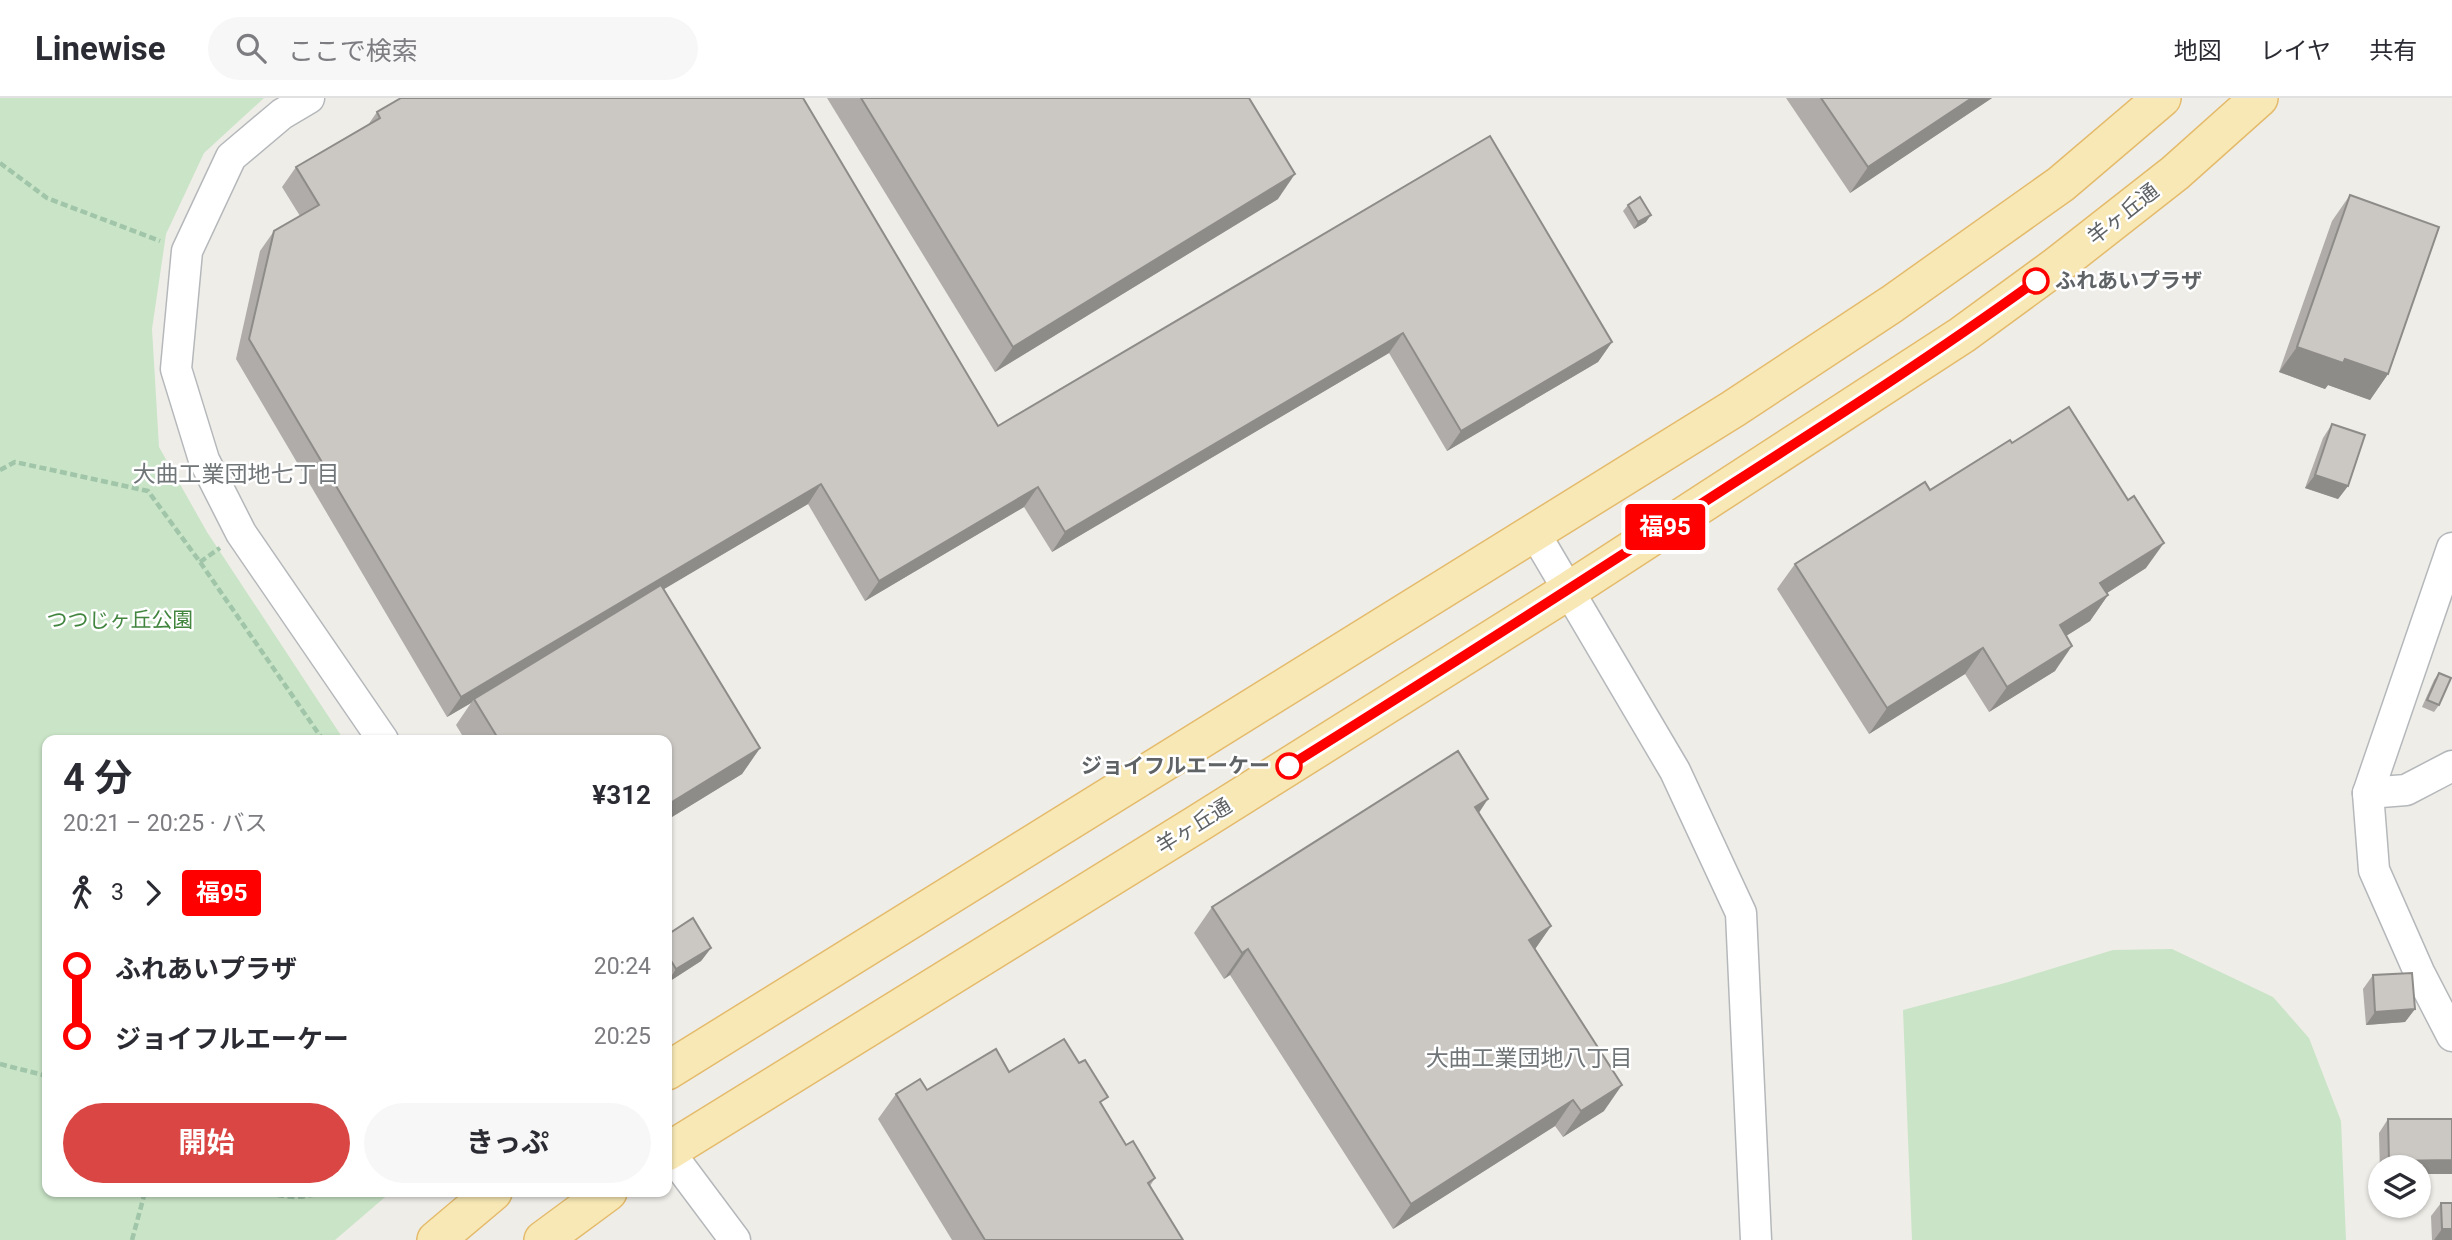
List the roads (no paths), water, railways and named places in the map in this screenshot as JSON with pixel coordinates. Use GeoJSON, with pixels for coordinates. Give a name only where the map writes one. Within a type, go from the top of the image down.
{"type":"FeatureCollection","features":[{"type":"Feature","properties":{"kind":"main road"},"geometry":{"type":"LineString","coordinates":[[672,1068],[1733,409],[1892,304],[2061,184],[2162,98]]}},
{"type":"Feature","properties":{"kind":"main road","name":"羊ヶ丘通"},"geometry":{"type":"LineString","coordinates":[[672,1148],[1568,591],[1962,335],[2055,267],[2175,173],[2259,98]]}},
{"type":"Feature","properties":{"kind":"main road"},"geometry":{"type":"LineString","coordinates":[[436,1240],[487,1197]]}},
{"type":"Feature","properties":{"kind":"main road"},"geometry":{"type":"LineString","coordinates":[[543,1240],[601,1197]]}},
{"type":"Feature","properties":{"kind":"street"},"geometry":{"type":"LineString","coordinates":[[309,98],[282,114],[232,157],[187,251],[176,369],[204,460],[241,533],[380,735]]}},
{"type":"Feature","properties":{"kind":"street"},"geometry":{"type":"LineString","coordinates":[[1534,532],[1675,771],[1741,913],[1756,1240]]}},
{"type":"Feature","properties":{"kind":"street"},"geometry":{"type":"LineString","coordinates":[[2452,548],[2368,793],[2374,870],[2452,1036]]}},
{"type":"Feature","properties":{"kind":"street"},"geometry":{"type":"LineString","coordinates":[[2368,793],[2406,790],[2452,766]]}},
{"type":"Feature","properties":{"kind":"street"},"geometry":{"type":"LineString","coordinates":[[672,1158],[735,1240]]}},
{"type":"Feature","properties":{"kind":"place","name":"ふれあいプラザ"},"geometry":{"type":"Point","coordinates":[2036,281]}},
{"type":"Feature","properties":{"kind":"place","name":"ジョイフルエーケー"},"geometry":{"type":"Point","coordinates":[1289,766]}},
{"type":"Feature","properties":{"kind":"district","name":"大曲工業団地七丁目"},"geometry":{"type":"Point","coordinates":[236,474]}},
{"type":"Feature","properties":{"kind":"district","name":"大曲工業団地八丁目"},"geometry":{"type":"Point","coordinates":[1529,1058]}},
{"type":"Feature","properties":{"kind":"park label","name":"つつじヶ丘公園"},"geometry":{"type":"Point","coordinates":[120,620]}}]}
